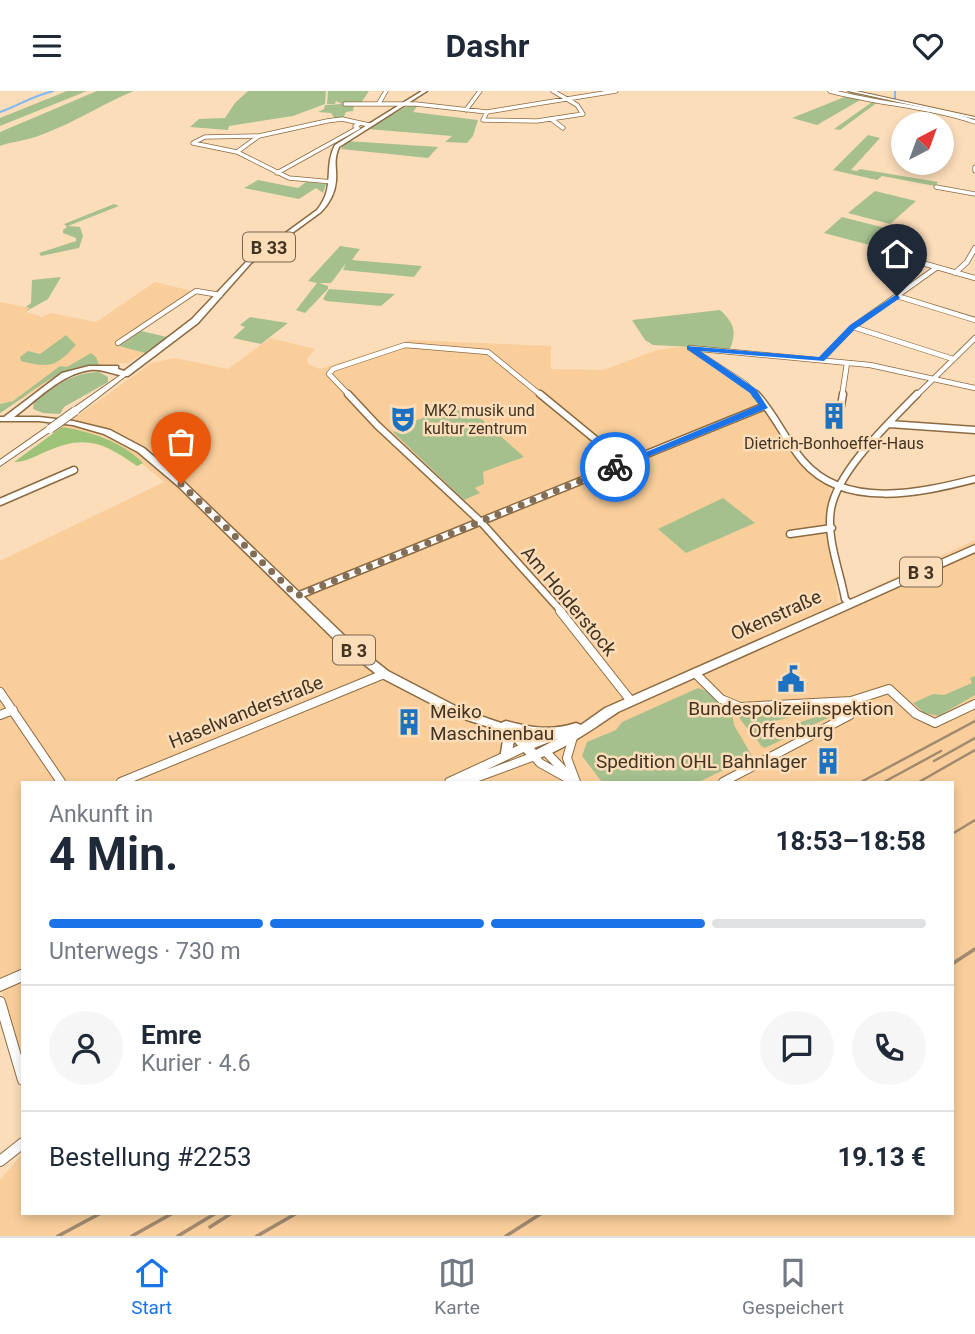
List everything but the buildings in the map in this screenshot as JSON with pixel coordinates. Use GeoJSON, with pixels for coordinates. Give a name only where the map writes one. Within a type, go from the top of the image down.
{"type":"FeatureCollection","features":[{"type":"Feature","properties":{"kind":"main road","name":"B 33"},"geometry":{"type":"LineString","coordinates":[[125,375],[183,331],[249,262],[319,211],[326,203],[333,182],[334,150],[344,139],[425,91]]}},
{"type":"Feature","properties":{"kind":"main road"},"geometry":{"type":"LineString","coordinates":[[850,91],[950,112],[975,120]]}},
{"type":"Feature","properties":{"kind":"main road"},"geometry":{"type":"LineString","coordinates":[[4,419],[65,375],[89,368],[109,369],[143,362]]}},
{"type":"Feature","properties":{"kind":"main road"},"geometry":{"type":"LineString","coordinates":[[109,369],[125,375]]}},
{"type":"Feature","properties":{"kind":"main road"},"geometry":{"type":"LineString","coordinates":[[0,464],[125,375]]}},
{"type":"Feature","properties":{"kind":"main road"},"geometry":{"type":"LineString","coordinates":[[22,406],[27,413],[39,419]]}},
{"type":"Feature","properties":{"kind":"main road","name":"B 3"},"geometry":{"type":"LineString","coordinates":[[4,419],[73,423],[107,432],[141,450],[181,484],[345,643],[384,674],[459,713],[530,732],[571,733]]}},
{"type":"Feature","properties":{"kind":"main road","name":"B 3"},"geometry":{"type":"LineString","coordinates":[[849,603],[975,548]]}},
{"type":"Feature","properties":{"kind":"main road","name":"Okenstraße"},"geometry":{"type":"LineString","coordinates":[[467,781],[571,733],[631,701],[849,603]]}},
{"type":"Feature","properties":{"kind":"main road"},"geometry":{"type":"LineString","coordinates":[[492,723],[509,739],[507,754]]}},
{"type":"Feature","properties":{"kind":"main road","name":"B 3"},"geometry":{"type":"LineString","coordinates":[[492,723],[536,749]]}},
{"type":"Feature","properties":{"kind":"main road"},"geometry":{"type":"LineString","coordinates":[[530,732],[536,749]]}},
{"type":"Feature","properties":{"kind":"main road","name":"Okenstraße"},"geometry":{"type":"LineString","coordinates":[[452,781],[507,754],[536,749]]}},
{"type":"Feature","properties":{"kind":"main road"},"geometry":{"type":"LineString","coordinates":[[0,985],[21,976]]}},
{"type":"Feature","properties":{"kind":"street"},"geometry":{"type":"LineString","coordinates":[[379,103],[386,91]]}},
{"type":"Feature","properties":{"kind":"street"},"geometry":{"type":"LineString","coordinates":[[466,110],[480,91]]}},
{"type":"Feature","properties":{"kind":"street"},"geometry":{"type":"LineString","coordinates":[[487,111],[483,120],[537,121],[583,114],[569,100],[553,91]]}},
{"type":"Feature","properties":{"kind":"street"},"geometry":{"type":"LineString","coordinates":[[575,91],[584,96]]}},
{"type":"Feature","properties":{"kind":"street"},"geometry":{"type":"LineString","coordinates":[[595,91],[601,94]]}},
{"type":"Feature","properties":{"kind":"street"},"geometry":{"type":"LineString","coordinates":[[345,104],[405,104],[487,111],[616,91]]}},
{"type":"Feature","properties":{"kind":"street"},"geometry":{"type":"LineString","coordinates":[[830,91],[975,120]]}},
{"type":"Feature","properties":{"kind":"street"},"geometry":{"type":"LineString","coordinates":[[551,119],[563,128]]}},
{"type":"Feature","properties":{"kind":"street"},"geometry":{"type":"LineString","coordinates":[[333,182],[300,180],[277,173],[237,152],[193,143],[205,137],[259,136],[335,120],[369,125]]}},
{"type":"Feature","properties":{"kind":"street"},"geometry":{"type":"LineString","coordinates":[[498,120],[499,128]]}},
{"type":"Feature","properties":{"kind":"street"},"geometry":{"type":"LineString","coordinates":[[537,121],[537,129]]}},
{"type":"Feature","properties":{"kind":"street"},"geometry":{"type":"LineString","coordinates":[[277,173],[358,128],[355,125],[360,123]]}},
{"type":"Feature","properties":{"kind":"street"},"geometry":{"type":"LineString","coordinates":[[237,152],[259,136]]}},
{"type":"Feature","properties":{"kind":"street"},"geometry":{"type":"LineString","coordinates":[[936,187],[975,194]]}},
{"type":"Feature","properties":{"kind":"street"},"geometry":{"type":"LineString","coordinates":[[955,273],[967,262],[975,249]]}},
{"type":"Feature","properties":{"kind":"street"},"geometry":{"type":"LineString","coordinates":[[891,254],[975,278]]}},
{"type":"Feature","properties":{"kind":"street"},"geometry":{"type":"LineString","coordinates":[[821,360],[853,327],[936,268]]}},
{"type":"Feature","properties":{"kind":"street"},"geometry":{"type":"LineString","coordinates":[[118,343],[196,291],[220,295]]}},
{"type":"Feature","properties":{"kind":"street"},"geometry":{"type":"LineString","coordinates":[[897,296],[975,320]]}},
{"type":"Feature","properties":{"kind":"street"},"geometry":{"type":"LineString","coordinates":[[853,327],[953,359]]}},
{"type":"Feature","properties":{"kind":"street","name":"Okenstraße"},"geometry":{"type":"LineString","coordinates":[[849,603],[845,599],[832,528],[831,507],[839,485],[889,424],[975,338]]}},
{"type":"Feature","properties":{"kind":"street","name":"Am Holderstock"},"geometry":{"type":"LineString","coordinates":[[624,463],[488,352],[405,345],[330,372],[330,376],[377,425],[481,522],[565,617],[631,701]]}},
{"type":"Feature","properties":{"kind":"street"},"geometry":{"type":"LineString","coordinates":[[967,346],[975,348]]}},
{"type":"Feature","properties":{"kind":"street"},"geometry":{"type":"LineString","coordinates":[[975,388],[936,376],[847,363],[690,348],[753,391],[804,461],[819,477],[875,495],[975,479]]}},
{"type":"Feature","properties":{"kind":"street"},"geometry":{"type":"LineString","coordinates":[[841,406],[847,363]]}},
{"type":"Feature","properties":{"kind":"street"},"geometry":{"type":"LineString","coordinates":[[297,596],[765,406]]}},
{"type":"Feature","properties":{"kind":"street"},"geometry":{"type":"LineString","coordinates":[[889,424],[975,430]]}},
{"type":"Feature","properties":{"kind":"street"},"geometry":{"type":"LineString","coordinates":[[0,502],[74,470]]}},
{"type":"Feature","properties":{"kind":"street"},"geometry":{"type":"LineString","coordinates":[[790,534],[832,528]]}},
{"type":"Feature","properties":{"kind":"street"},"geometry":{"type":"LineString","coordinates":[[695,673],[721,699],[740,707],[851,701],[888,689],[916,714],[935,723],[975,704]]}},
{"type":"Feature","properties":{"kind":"street","name":"Haselwanderstraße"},"geometry":{"type":"LineString","coordinates":[[123,781],[384,674]]}},
{"type":"Feature","properties":{"kind":"street"},"geometry":{"type":"LineString","coordinates":[[0,692],[60,781]]}},
{"type":"Feature","properties":{"kind":"street"},"geometry":{"type":"LineString","coordinates":[[725,781],[850,715],[851,701]]}},
{"type":"Feature","properties":{"kind":"street"},"geometry":{"type":"LineString","coordinates":[[0,715],[13,710]]}},
{"type":"Feature","properties":{"kind":"street"},"geometry":{"type":"LineString","coordinates":[[571,733],[567,758],[575,781]]}},
{"type":"Feature","properties":{"kind":"street"},"geometry":{"type":"LineString","coordinates":[[536,749],[540,763],[573,781]]}},
{"type":"Feature","properties":{"kind":"street"},"geometry":{"type":"LineString","coordinates":[[536,749],[574,781]]}},
{"type":"Feature","properties":{"kind":"street"},"geometry":{"type":"LineString","coordinates":[[0,1002],[21,1073]]}},
{"type":"Feature","properties":{"kind":"street"},"geometry":{"type":"LineString","coordinates":[[0,1161],[21,1145]]}},
{"type":"Feature","properties":{"kind":"shaded area"},"geometry":{"type":"Polygon","coordinates":[[[155,282],[192,291],[114,344],[144,353],[128,363],[84,366],[66,371],[22,399],[0,404],[0,302],[31,308],[26,312],[42,317],[51,313],[96,322],[155,282]]]}},
{"type":"Feature","properties":{"kind":"shaded area"},"geometry":{"type":"Polygon","coordinates":[[[270,338],[315,349],[307,359],[308,364],[320,369],[410,340],[551,346],[551,369],[603,370],[657,350],[686,346],[751,392],[809,471],[831,488],[829,516],[838,604],[975,540],[975,1236],[0,1236],[0,1180],[21,1155],[21,1215],[954,1215],[954,781],[21,781],[21,1051],[0,986],[0,561],[164,482],[121,446],[102,436],[62,427],[151,363],[175,358],[228,369],[270,338]]]}},
{"type":"Feature","properties":{"kind":"green space"},"geometry":{"type":"Polygon","coordinates":[[[67,91],[87,91],[0,126],[0,118],[67,91]]]}},
{"type":"Feature","properties":{"kind":"green space"},"geometry":{"type":"Polygon","coordinates":[[[97,91],[134,91],[54,130],[0,146],[0,132],[97,91]]]}},
{"type":"Feature","properties":{"kind":"green space"},"geometry":{"type":"Polygon","coordinates":[[[248,91],[326,91],[325,104],[293,116],[229,126],[228,130],[190,127],[199,119],[225,118],[235,103],[248,91]]]}},
{"type":"Feature","properties":{"kind":"green space"},"geometry":{"type":"Polygon","coordinates":[[[328,91],[369,91],[361,103],[347,102],[354,104],[353,111],[346,112],[343,119],[335,119],[331,113],[318,112],[324,109],[325,105],[342,104],[336,101],[335,104],[327,104],[328,91]]]}},
{"type":"Feature","properties":{"kind":"green space"},"geometry":{"type":"Polygon","coordinates":[[[849,91],[900,102],[878,102],[840,130],[834,129],[872,102],[862,99],[817,125],[792,118],[847,96],[849,91]]]}},
{"type":"Feature","properties":{"kind":"green space"},"geometry":{"type":"Polygon","coordinates":[[[411,104],[418,105],[413,112],[478,120],[473,136],[467,143],[445,142],[452,136],[367,129],[411,104]]]}},
{"type":"Feature","properties":{"kind":"green space"},"geometry":{"type":"Polygon","coordinates":[[[868,135],[880,138],[851,170],[860,169],[938,182],[935,186],[882,176],[877,180],[833,170],[868,135]]]}},
{"type":"Feature","properties":{"kind":"green space"},"geometry":{"type":"Polygon","coordinates":[[[347,141],[438,147],[428,158],[341,149],[347,141]]]}},
{"type":"Feature","properties":{"kind":"green space"},"geometry":{"type":"Polygon","coordinates":[[[258,180],[298,188],[306,182],[326,184],[323,193],[316,188],[299,199],[244,188],[258,180]]]}},
{"type":"Feature","properties":{"kind":"green space"},"geometry":{"type":"Polygon","coordinates":[[[875,191],[916,201],[890,224],[848,213],[875,191]]]}},
{"type":"Feature","properties":{"kind":"green space"},"geometry":{"type":"Polygon","coordinates":[[[114,204],[119,206],[68,226],[80,227],[83,236],[79,248],[41,256],[39,253],[76,241],[76,238],[63,233],[67,227],[64,224],[114,204]]]}},
{"type":"Feature","properties":{"kind":"green space"},"geometry":{"type":"Polygon","coordinates":[[[842,217],[913,235],[896,252],[824,233],[842,217]]]}},
{"type":"Feature","properties":{"kind":"green space"},"geometry":{"type":"Polygon","coordinates":[[[340,246],[360,249],[352,260],[422,266],[414,277],[343,270],[346,263],[331,283],[319,283],[328,286],[328,289],[305,313],[296,310],[317,283],[308,281],[340,246]]]}},
{"type":"Feature","properties":{"kind":"green space"},"geometry":{"type":"Polygon","coordinates":[[[61,277],[48,299],[25,312],[30,308],[26,307],[31,303],[32,280],[61,277]]]}},
{"type":"Feature","properties":{"kind":"green space"},"geometry":{"type":"Polygon","coordinates":[[[329,289],[395,294],[381,306],[326,301],[323,299],[329,289]]]}},
{"type":"Feature","properties":{"kind":"green space"},"geometry":{"type":"Polygon","coordinates":[[[720,310],[733,328],[730,349],[653,345],[645,340],[632,320],[720,310]]]}},
{"type":"Feature","properties":{"kind":"green space"},"geometry":{"type":"Polygon","coordinates":[[[250,317],[288,323],[261,344],[233,338],[245,327],[240,325],[250,317]]]}},
{"type":"Feature","properties":{"kind":"green space"},"geometry":{"type":"Polygon","coordinates":[[[141,331],[167,337],[145,353],[119,346],[141,331]]]}},
{"type":"Feature","properties":{"kind":"green space"},"geometry":{"type":"Polygon","coordinates":[[[66,335],[76,345],[57,362],[38,365],[21,361],[20,357],[28,351],[40,354],[66,335]]]}},
{"type":"Feature","properties":{"kind":"green space"},"geometry":{"type":"Polygon","coordinates":[[[91,353],[99,365],[71,369],[0,413],[0,404],[13,401],[60,366],[67,367],[91,353]]]}},
{"type":"Feature","properties":{"kind":"green space"},"geometry":{"type":"Polygon","coordinates":[[[99,372],[108,377],[108,382],[64,407],[60,414],[43,413],[33,409],[34,402],[64,381],[99,372]]]}},
{"type":"Feature","properties":{"kind":"green space"},"geometry":{"type":"Polygon","coordinates":[[[458,410],[468,419],[478,416],[524,457],[483,472],[484,484],[475,488],[480,493],[464,500],[393,432],[434,414],[438,417],[458,410]]]}},
{"type":"Feature","properties":{"kind":"green space"},"geometry":{"type":"Polygon","coordinates":[[[62,427],[106,439],[143,463],[137,466],[103,446],[83,442],[59,446],[30,459],[14,462],[62,427]]]}},
{"type":"Feature","properties":{"kind":"green space"},"geometry":{"type":"Polygon","coordinates":[[[723,498],[755,523],[686,553],[658,529],[723,498]]]}},
{"type":"Feature","properties":{"kind":"green space"},"geometry":{"type":"Polygon","coordinates":[[[975,676],[975,695],[939,716],[924,713],[913,703],[933,694],[944,695],[972,683],[970,678],[975,676]]]}},
{"type":"Feature","properties":{"kind":"green space"},"geometry":{"type":"Polygon","coordinates":[[[698,688],[707,691],[732,713],[734,725],[752,756],[701,781],[601,781],[582,756],[587,742],[616,730],[622,722],[698,688]]]}},
{"type":"Feature","properties":{"kind":"green space"},"geometry":{"type":"Polygon","coordinates":[[[830,704],[831,708],[757,725],[763,735],[833,711],[836,714],[765,748],[738,714],[740,712],[830,704]]]}},
{"type":"Feature","properties":{"kind":"waterway"},"geometry":{"type":"LineString","coordinates":[[0,112],[53,91]]}},
{"type":"Feature","properties":{"kind":"waterway"},"geometry":{"type":"LineString","coordinates":[[895,91],[895,101]]}},
{"type":"Feature","properties":{"kind":"waterway"},"geometry":{"type":"LineString","coordinates":[[962,116],[975,121]]}},
{"type":"Feature","properties":{"kind":"railway"},"geometry":{"type":"LineString","coordinates":[[863,781],[975,721]]}},
{"type":"Feature","properties":{"kind":"railway"},"geometry":{"type":"LineString","coordinates":[[934,761],[975,738]]}},
{"type":"Feature","properties":{"kind":"railway"},"geometry":{"type":"LineString","coordinates":[[921,781],[975,750]]}},
{"type":"Feature","properties":{"kind":"railway"},"geometry":{"type":"LineString","coordinates":[[886,781],[941,751]]}},
{"type":"Feature","properties":{"kind":"railway"},"geometry":{"type":"LineString","coordinates":[[954,833],[975,820]]}},
{"type":"Feature","properties":{"kind":"railway"},"geometry":{"type":"LineString","coordinates":[[954,963],[975,949]]}},
{"type":"Feature","properties":{"kind":"railway"},"geometry":{"type":"LineString","coordinates":[[58,1236],[97,1215]]}},
{"type":"Feature","properties":{"kind":"railway"},"geometry":{"type":"LineString","coordinates":[[132,1236],[169,1215]]}},
{"type":"Feature","properties":{"kind":"railway"},"geometry":{"type":"LineString","coordinates":[[178,1236],[213,1215]]}},
{"type":"Feature","properties":{"kind":"railway"},"geometry":{"type":"LineString","coordinates":[[210,1227],[229,1215]]}},
{"type":"Feature","properties":{"kind":"railway"},"geometry":{"type":"LineString","coordinates":[[257,1236],[294,1215]]}},
{"type":"Feature","properties":{"kind":"railway"},"geometry":{"type":"LineString","coordinates":[[506,1236],[539,1215]]}},
{"type":"Feature","properties":{"kind":"way so far"},"geometry":{"type":"LineString","coordinates":[[181,484],[297,596],[615,467]]}},
{"type":"Feature","properties":{"kind":"place","name":"Dietrich-Bonhoeffer-Haus"},"geometry":{"type":"Point","coordinates":[834,416]}},
{"type":"Feature","properties":{"kind":"place","name":"MK2 musik und kultur zentrum"},"geometry":{"type":"Point","coordinates":[403,419]}},
{"type":"Feature","properties":{"kind":"place","name":"Bundespolizeiinspektion Offenburg"},"geometry":{"type":"Point","coordinates":[791,679]}},
{"type":"Feature","properties":{"kind":"place","name":"Meiko Maschinenbau"},"geometry":{"type":"Point","coordinates":[409,722]}},
{"type":"Feature","properties":{"kind":"place","name":"Spedition OHL Bahnlager"},"geometry":{"type":"Point","coordinates":[828,761]}},
{"type":"Feature","properties":{"kind":"route"},"geometry":{"type":"LineString","coordinates":[[615,467],[765,406],[753,391],[690,348],[821,360],[853,327],[897,296]]}}]}
